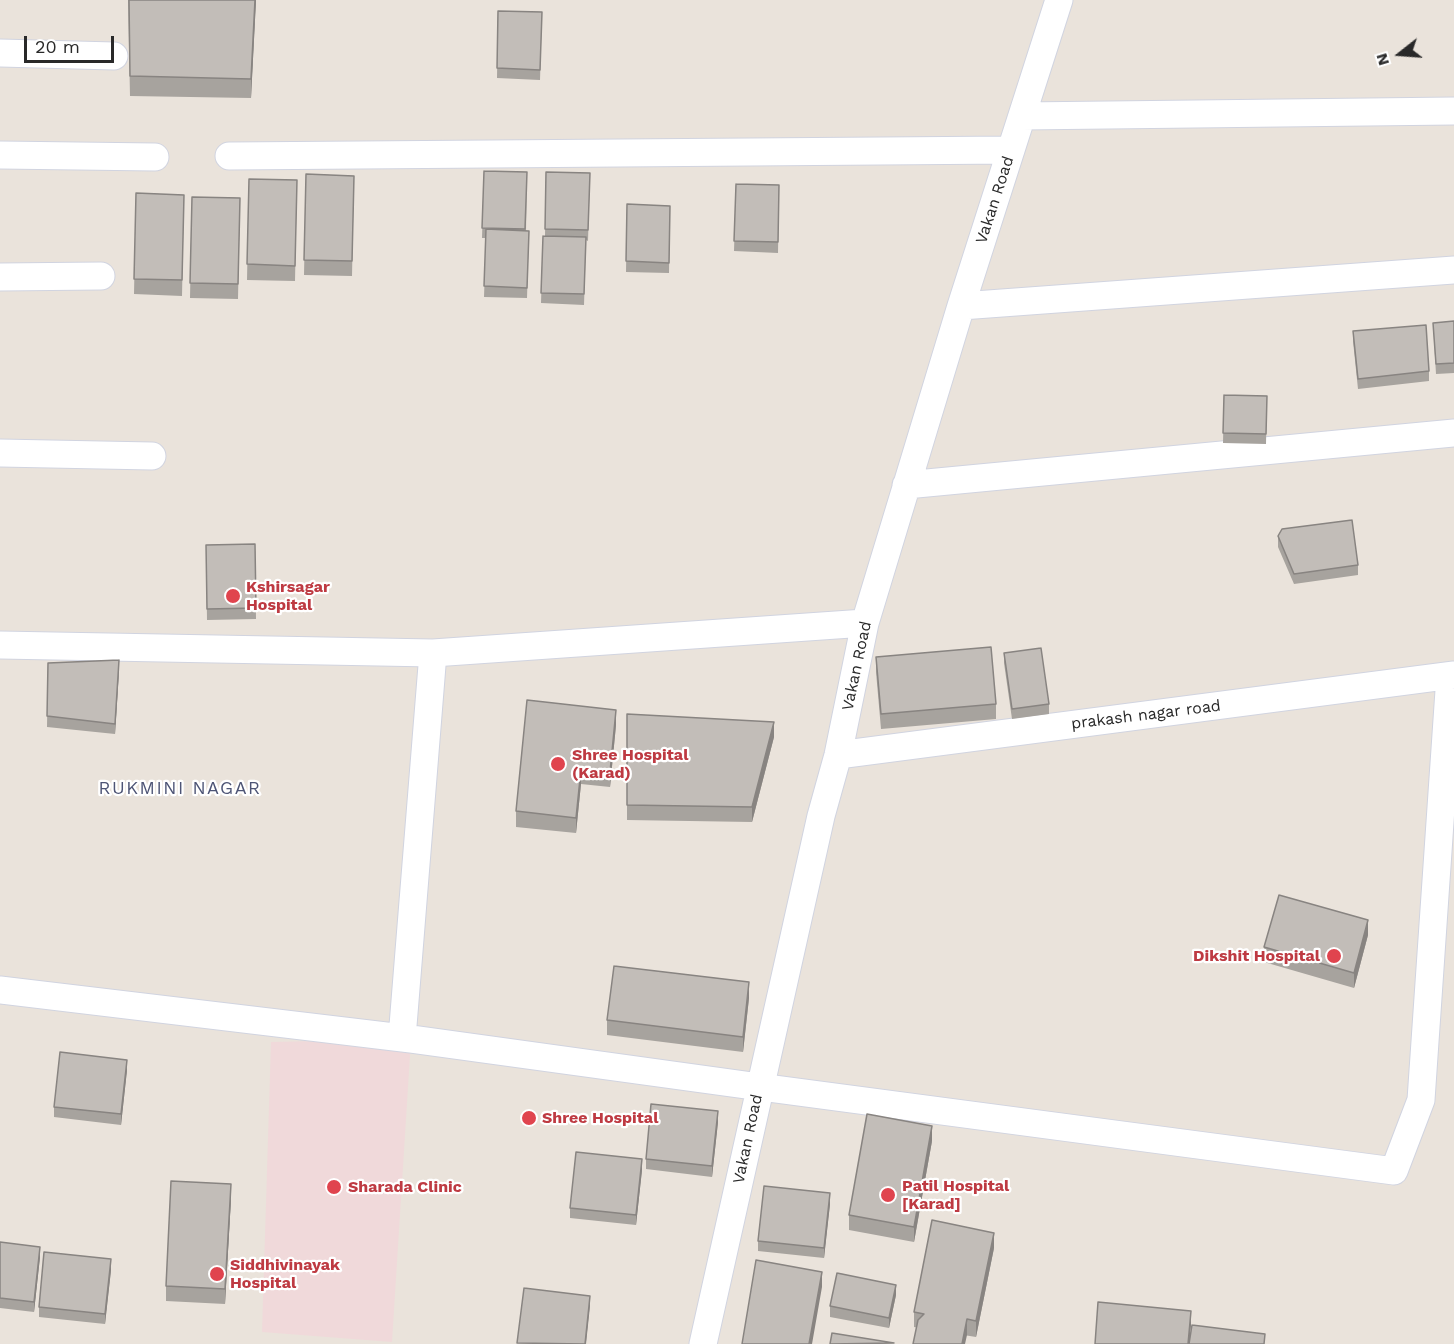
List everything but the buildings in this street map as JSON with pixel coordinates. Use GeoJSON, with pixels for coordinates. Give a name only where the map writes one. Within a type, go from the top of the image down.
{"type":"FeatureCollection","features":[{"type":"Feature","properties":{"kind":"street","name":"Vakan Road"},"geometry":{"type":"LineString","coordinates":[[703,1344],[820,816],[838,755],[865,623],[961,306],[1059,0]]}},
{"type":"Feature","properties":{"kind":"street"},"geometry":{"type":"LineString","coordinates":[[0,53],[114,56]]}},
{"type":"Feature","properties":{"kind":"street"},"geometry":{"type":"LineString","coordinates":[[1022,116],[1454,111]]}},
{"type":"Feature","properties":{"kind":"street"},"geometry":{"type":"LineString","coordinates":[[229,156],[1011,150]]}},
{"type":"Feature","properties":{"kind":"street"},"geometry":{"type":"LineString","coordinates":[[0,155],[155,157]]}},
{"type":"Feature","properties":{"kind":"street"},"geometry":{"type":"LineString","coordinates":[[961,306],[1454,270]]}},
{"type":"Feature","properties":{"kind":"street"},"geometry":{"type":"LineString","coordinates":[[0,277],[101,276]]}},
{"type":"Feature","properties":{"kind":"street"},"geometry":{"type":"LineString","coordinates":[[906,485],[1454,433]]}},
{"type":"Feature","properties":{"kind":"street"},"geometry":{"type":"LineString","coordinates":[[0,453],[152,456]]}},
{"type":"Feature","properties":{"kind":"street"},"geometry":{"type":"LineString","coordinates":[[0,645],[433,653],[865,623]]}},
{"type":"Feature","properties":{"kind":"street"},"geometry":{"type":"LineString","coordinates":[[402,1038],[433,653]]}},
{"type":"Feature","properties":{"kind":"street"},"geometry":{"type":"LineString","coordinates":[[0,990],[402,1038],[1394,1171],[1421,1100],[1452,676]]}},
{"type":"Feature","properties":{"kind":"street","name":"prakash nagar road"},"geometry":{"type":"LineString","coordinates":[[838,755],[1452,676]]}},
{"type":"Feature","properties":{"kind":"shaded area","name":"Sharada Clinic"},"geometry":{"type":"Polygon","coordinates":[[[411,1039],[392,1342],[262,1332],[271,1042],[411,1039]]]}},
{"type":"Feature","properties":{"kind":"place","name":"Kshirsagar Hospital"},"geometry":{"type":"Point","coordinates":[233,596]}},
{"type":"Feature","properties":{"kind":"place","name":"Shree Hospital (Karad)"},"geometry":{"type":"Point","coordinates":[558,764]}},
{"type":"Feature","properties":{"kind":"place","name":"Dikshit Hospital"},"geometry":{"type":"Point","coordinates":[1334,956]}},
{"type":"Feature","properties":{"kind":"place","name":"Shree Hospital"},"geometry":{"type":"Point","coordinates":[529,1118]}},
{"type":"Feature","properties":{"kind":"place","name":"Sharada Clinic"},"geometry":{"type":"Point","coordinates":[334,1187]}},
{"type":"Feature","properties":{"kind":"place","name":"Patil Hospital [Karad]"},"geometry":{"type":"Point","coordinates":[888,1195]}},
{"type":"Feature","properties":{"kind":"place","name":"Siddhivinayak Hospital"},"geometry":{"type":"Point","coordinates":[217,1274]}},
{"type":"Feature","properties":{"kind":"district","name":"RUKMINI NAGAR"},"geometry":{"type":"Point","coordinates":[180,789]}}]}
